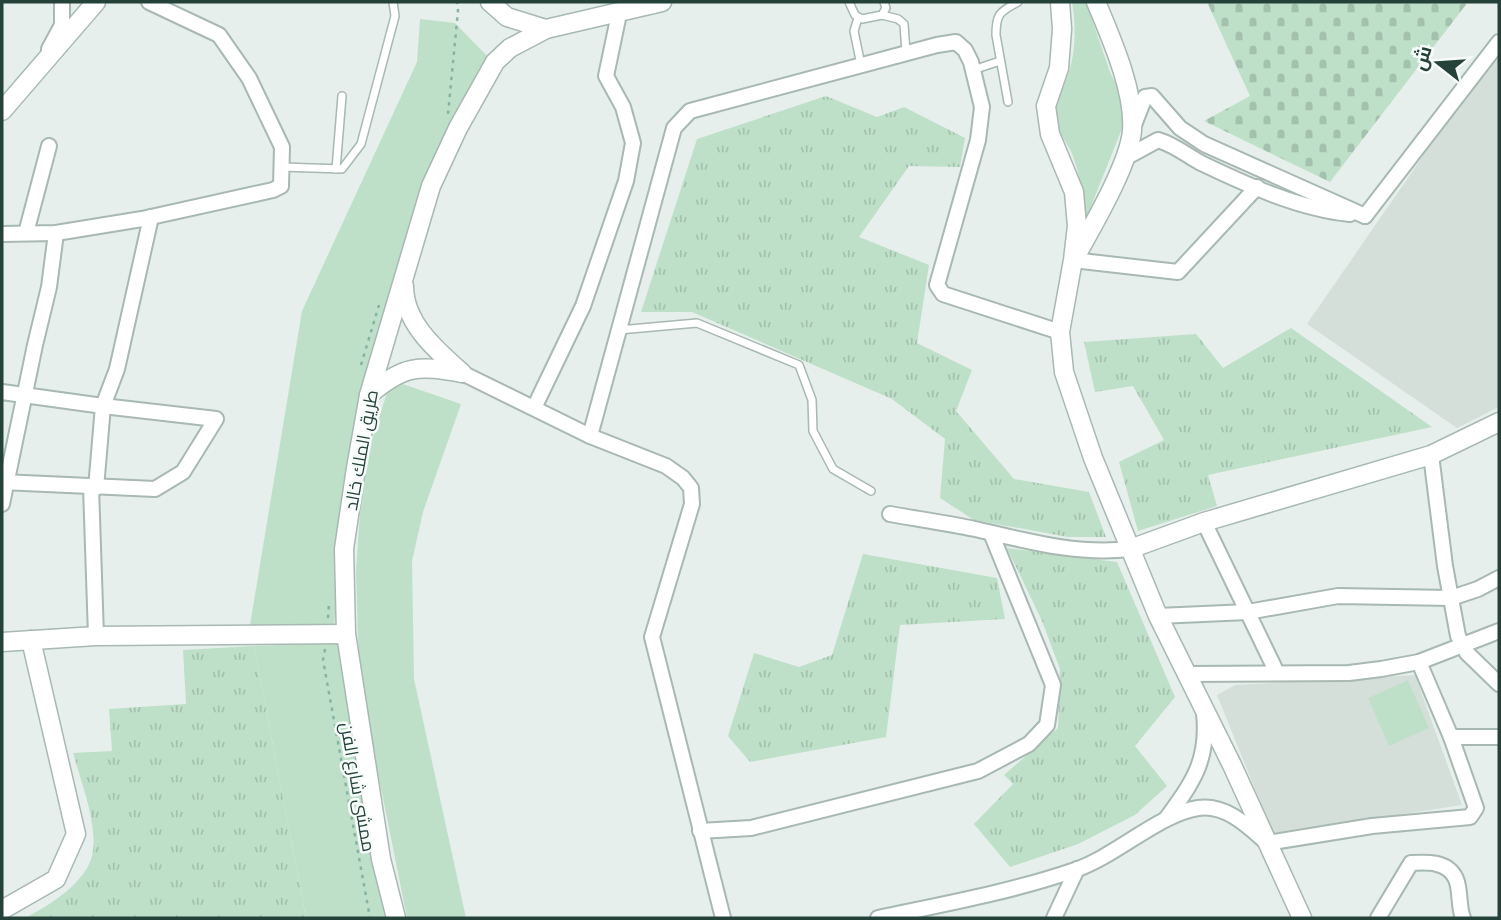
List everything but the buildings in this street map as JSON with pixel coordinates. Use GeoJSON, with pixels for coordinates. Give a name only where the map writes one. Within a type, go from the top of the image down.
{"type":"FeatureCollection","features":[{"type":"Feature","properties":{"kind":"street"},"geometry":{"type":"LineString","coordinates":[[42,62],[62,25],[62,2]]}},
{"type":"Feature","properties":{"kind":"street"},"geometry":{"type":"LineString","coordinates":[[2,111],[96,2]]}},
{"type":"Feature","properties":{"kind":"street"},"geometry":{"type":"LineString","coordinates":[[2,234],[56,233],[151,217],[281,186],[282,147],[249,78],[219,35],[150,2]]}},
{"type":"Feature","properties":{"kind":"street"},"geometry":{"type":"LineString","coordinates":[[490,2],[508,17],[546,29],[662,2]]}},
{"type":"Feature","properties":{"kind":"street"},"geometry":{"type":"LineString","coordinates":[[1060,2],[1062,29],[1059,68],[1046,106],[1050,134],[1074,192],[1077,226],[1060,332],[1064,372],[1093,458],[1158,616],[1232,765],[1302,918]]}},
{"type":"Feature","properties":{"kind":"street"},"geometry":{"type":"LineString","coordinates":[[1096,2],[1124,75],[1132,131]]}},
{"type":"Feature","properties":{"kind":"street"},"geometry":{"type":"LineString","coordinates":[[534,408],[583,306],[626,181],[633,142],[623,107],[606,76],[619,14]]}},
{"type":"Feature","properties":{"kind":"street","name":"طريق الملك خالد"},"geometry":{"type":"LineString","coordinates":[[396,918],[381,859],[346,634],[344,549],[369,395],[431,186],[458,128],[495,62],[510,48],[546,29]]}},
{"type":"Feature","properties":{"kind":"street"},"geometry":{"type":"LineString","coordinates":[[1365,216],[1499,42]]}},
{"type":"Feature","properties":{"kind":"street"},"geometry":{"type":"LineString","coordinates":[[590,436],[674,128],[681,119],[690,111],[906,54],[956,43],[965,50],[982,107],[978,140],[937,285],[943,293],[1060,332]]}},
{"type":"Feature","properties":{"kind":"street"},"geometry":{"type":"LineString","coordinates":[[1073,260],[1096,221],[1125,158],[1145,97],[1152,96],[1180,128],[1204,144],[1365,216]]}},
{"type":"Feature","properties":{"kind":"street"},"geometry":{"type":"LineString","coordinates":[[1125,158],[1158,140],[1173,144],[1198,161],[1257,187],[1321,211],[1365,216]]}},
{"type":"Feature","properties":{"kind":"street"},"geometry":{"type":"LineString","coordinates":[[26,233],[49,146]]}},
{"type":"Feature","properties":{"kind":"street"},"geometry":{"type":"LineString","coordinates":[[1073,260],[1178,272],[1257,187]]}},
{"type":"Feature","properties":{"kind":"street"},"geometry":{"type":"LineString","coordinates":[[96,636],[93,488],[103,406],[117,369],[151,217]]}},
{"type":"Feature","properties":{"kind":"street"},"geometry":{"type":"LineString","coordinates":[[2,504],[3,483],[49,286],[56,233]]}},
{"type":"Feature","properties":{"kind":"street"},"geometry":{"type":"LineString","coordinates":[[411,253],[403,288],[407,307],[415,323],[437,350],[462,373],[590,436],[666,466],[683,478],[691,488],[692,504],[652,637],[723,918]]}},
{"type":"Feature","properties":{"kind":"street"},"geometry":{"type":"LineString","coordinates":[[369,395],[385,381],[412,368],[462,373]]}},
{"type":"Feature","properties":{"kind":"street"},"geometry":{"type":"LineString","coordinates":[[2,391],[216,419],[184,472],[155,489],[3,483]]}},
{"type":"Feature","properties":{"kind":"street"},"geometry":{"type":"LineString","coordinates":[[890,514],[1040,545],[1100,552],[1130,549],[1204,522],[1431,455],[1499,422]]}},
{"type":"Feature","properties":{"kind":"street"},"geometry":{"type":"LineString","coordinates":[[1431,455],[1458,636],[1467,653],[1499,684]]}},
{"type":"Feature","properties":{"kind":"street"},"geometry":{"type":"LineString","coordinates":[[1204,522],[1277,673]]}},
{"type":"Feature","properties":{"kind":"street"},"geometry":{"type":"LineString","coordinates":[[700,831],[751,828],[978,771],[1029,744],[1047,725],[1053,685],[990,533]]}},
{"type":"Feature","properties":{"kind":"street"},"geometry":{"type":"LineString","coordinates":[[1158,616],[1248,612],[1338,596],[1451,598],[1499,578]]}},
{"type":"Feature","properties":{"kind":"street"},"geometry":{"type":"LineString","coordinates":[[1188,674],[1349,673],[1419,662],[1499,631]]}},
{"type":"Feature","properties":{"kind":"street"},"geometry":{"type":"LineString","coordinates":[[2,642],[96,636],[346,634]]}},
{"type":"Feature","properties":{"kind":"street"},"geometry":{"type":"LineString","coordinates":[[2,910],[56,879],[76,834],[31,640]]}},
{"type":"Feature","properties":{"kind":"street"},"geometry":{"type":"LineString","coordinates":[[878,918],[1000,891],[1077,869],[1107,855],[1166,819],[1197,808],[1214,808],[1231,814],[1267,843],[1372,827],[1469,817],[1476,808],[1451,737],[1419,662]]}},
{"type":"Feature","properties":{"kind":"street"},"geometry":{"type":"LineString","coordinates":[[1166,819],[1186,792],[1203,756],[1206,736],[1203,709]]}},
{"type":"Feature","properties":{"kind":"street"},"geometry":{"type":"LineString","coordinates":[[1451,737],[1499,737]]}},
{"type":"Feature","properties":{"kind":"street"},"geometry":{"type":"LineString","coordinates":[[1378,918],[1410,863],[1429,861],[1447,868],[1456,880],[1463,918]]}},
{"type":"Feature","properties":{"kind":"street"},"geometry":{"type":"LineString","coordinates":[[1054,918],[1077,869]]}},
{"type":"Feature","properties":{"kind":"lane"},"geometry":{"type":"LineString","coordinates":[[282,167],[342,169],[361,144],[395,16],[393,2]]}},
{"type":"Feature","properties":{"kind":"lane"},"geometry":{"type":"LineString","coordinates":[[849,2],[858,18],[854,31],[862,65]]}},
{"type":"Feature","properties":{"kind":"lane"},"geometry":{"type":"LineString","coordinates":[[882,15],[886,8],[884,2]]}},
{"type":"Feature","properties":{"kind":"lane"},"geometry":{"type":"LineString","coordinates":[[1008,102],[996,35],[997,18],[1001,11],[1018,2]]}},
{"type":"Feature","properties":{"kind":"lane"},"geometry":{"type":"LineString","coordinates":[[858,18],[882,15],[898,19],[904,24],[906,54]]}},
{"type":"Feature","properties":{"kind":"lane"},"geometry":{"type":"LineString","coordinates":[[973,70],[1000,61]]}},
{"type":"Feature","properties":{"kind":"lane"},"geometry":{"type":"LineString","coordinates":[[336,169],[342,96]]}},
{"type":"Feature","properties":{"kind":"lane"},"geometry":{"type":"LineString","coordinates":[[618,330],[697,323],[799,365],[813,400],[813,431],[833,469],[871,491]]}},
{"type":"Feature","properties":{"kind":"path","name":"ممشى شارع الفن"},"geometry":{"type":"LineString","coordinates":[[323,660],[370,918]]}},
{"type":"Feature","properties":{"kind":"shaded area"},"geometry":{"type":"Polygon","coordinates":[[[1499,46],[1499,407],[1457,428],[1307,324],[1499,46]]]}},
{"type":"Feature","properties":{"kind":"shaded area"},"geometry":{"type":"Polygon","coordinates":[[[1415,675],[1462,805],[1273,834],[1217,695],[1235,685],[1415,675]]]}},
{"type":"Feature","properties":{"kind":"green space"},"geometry":{"type":"Polygon","coordinates":[[[1072,2],[1086,2],[1110,72],[1121,95],[1123,126],[1082,229],[1077,167],[1056,119],[1058,101],[1073,55],[1075,28],[1072,2]]]}},
{"type":"Feature","properties":{"kind":"green space"},"geometry":{"type":"Polygon","coordinates":[[[1207,2],[1468,2],[1330,182],[1204,121],[1250,96],[1207,2]]]}},
{"type":"Feature","properties":{"kind":"green space"},"geometry":{"type":"Polygon","coordinates":[[[420,19],[455,23],[490,59],[420,194],[370,358],[348,488],[334,626],[250,625],[302,311],[417,62],[420,19]]]}},
{"type":"Feature","properties":{"kind":"green space"},"geometry":{"type":"Polygon","coordinates":[[[826,96],[877,117],[904,107],[965,138],[960,167],[909,166],[859,237],[929,265],[917,343],[972,370],[956,411],[1014,479],[1089,492],[1106,537],[1068,537],[974,520],[940,498],[945,439],[892,399],[692,312],[641,312],[697,139],[826,96]]]}},
{"type":"Feature","properties":{"kind":"green space"},"geometry":{"type":"Polygon","coordinates":[[[1291,328],[1432,427],[1208,475],[1217,506],[1138,531],[1119,462],[1164,440],[1133,386],[1095,392],[1084,342],[1196,334],[1223,368],[1291,328]]]}},
{"type":"Feature","properties":{"kind":"green space"},"geometry":{"type":"Polygon","coordinates":[[[391,380],[461,404],[423,512],[412,561],[414,679],[466,918],[407,918],[359,678],[356,571],[363,468],[391,380]]]}},
{"type":"Feature","properties":{"kind":"green space"},"geometry":{"type":"Polygon","coordinates":[[[1007,548],[1117,562],[1175,697],[1135,746],[1167,786],[1135,815],[1078,844],[1010,867],[974,824],[1013,784],[1004,775],[1058,728],[1060,669],[1042,621],[1007,548]]]}},
{"type":"Feature","properties":{"kind":"green space"},"geometry":{"type":"Polygon","coordinates":[[[863,554],[997,578],[1005,619],[900,625],[886,737],[750,762],[728,736],[754,653],[799,667],[832,655],[863,554]]]}},
{"type":"Feature","properties":{"kind":"green space"},"geometry":{"type":"Polygon","coordinates":[[[338,643],[391,918],[306,918],[254,646],[338,643]]]}},
{"type":"Feature","properties":{"kind":"green space"},"geometry":{"type":"Polygon","coordinates":[[[254,646],[306,918],[25,918],[74,885],[88,866],[94,844],[93,832],[73,753],[112,751],[109,709],[186,704],[183,650],[254,646]]]}},
{"type":"Feature","properties":{"kind":"green space"},"geometry":{"type":"Polygon","coordinates":[[[1408,680],[1429,728],[1389,746],[1368,698],[1408,680]]]}}]}
